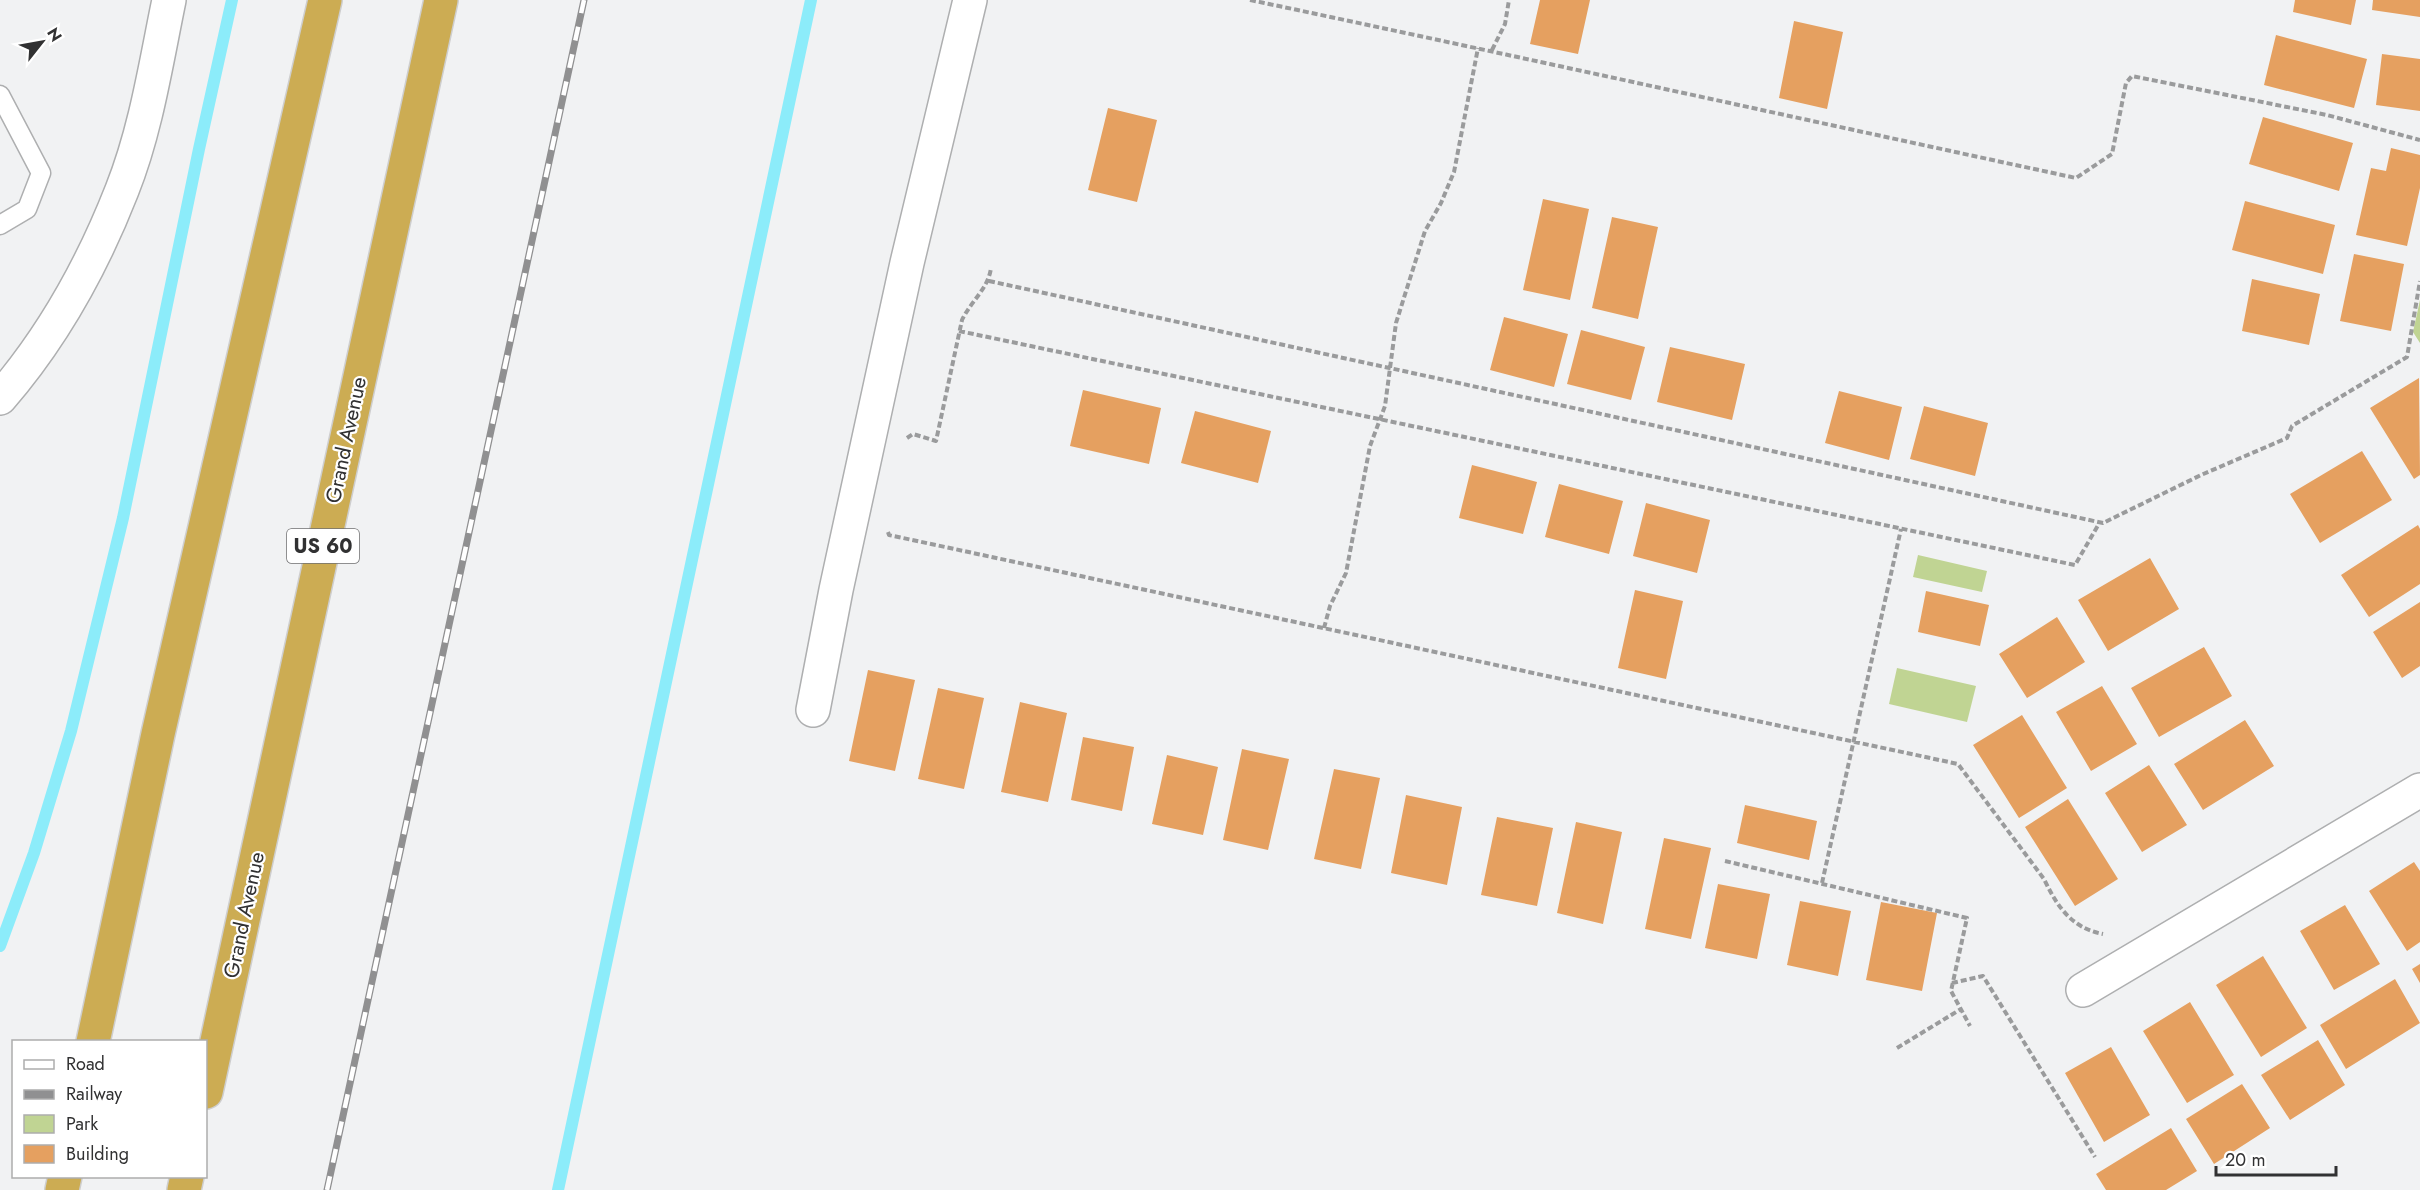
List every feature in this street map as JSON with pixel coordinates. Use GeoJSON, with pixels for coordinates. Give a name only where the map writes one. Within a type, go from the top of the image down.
{"type":"FeatureCollection","features":[{"type":"Feature","properties":{"kind":"highway"},"geometry":{"type":"LineString","coordinates":[[93,1040],[158,734],[325,0]]}},
{"type":"Feature","properties":{"kind":"highway","name":"Grand Avenue"},"geometry":{"type":"LineString","coordinates":[[207,1087],[441,0]]}},
{"type":"Feature","properties":{"kind":"street"},"geometry":{"type":"LineString","coordinates":[[0,398],[15,381],[61,312],[94,254],[122,189],[149,97],[170,0]]}},
{"type":"Feature","properties":{"kind":"street"},"geometry":{"type":"LineString","coordinates":[[813,710],[836,590],[907,263],[970,0]]}},
{"type":"Feature","properties":{"kind":"street"},"geometry":{"type":"LineString","coordinates":[[2083,990],[2420,790]]}},
{"type":"Feature","properties":{"kind":"lane"},"geometry":{"type":"LineString","coordinates":[[0,95],[41,173],[27,209],[0,225]]}},
{"type":"Feature","properties":{"kind":"path"},"geometry":{"type":"LineString","coordinates":[[1250,0],[1492,50],[1656,88],[2076,178],[2112,154],[2127,84],[2132,76],[2327,115],[2420,140]]}},
{"type":"Feature","properties":{"kind":"path"},"geometry":{"type":"LineString","coordinates":[[1492,50],[1505,24],[1509,0]]}},
{"type":"Feature","properties":{"kind":"path"},"geometry":{"type":"LineString","coordinates":[[1324,628],[1330,606],[1346,573],[1371,446],[1387,397],[1396,323],[1425,231],[1441,204],[1454,172],[1478,48]]}},
{"type":"Feature","properties":{"kind":"path"},"geometry":{"type":"LineString","coordinates":[[904,446],[907,438],[913,434],[936,441],[959,331],[966,311],[989,281],[991,268]]}},
{"type":"Feature","properties":{"kind":"path"},"geometry":{"type":"LineString","coordinates":[[989,281],[2103,523],[2201,475],[2287,438],[2292,426],[2407,357],[2420,281]]}},
{"type":"Feature","properties":{"kind":"path"},"geometry":{"type":"LineString","coordinates":[[959,331],[2075,565],[2100,522]]}},
{"type":"Feature","properties":{"kind":"path"},"geometry":{"type":"LineString","coordinates":[[885,527],[889,535],[1958,764],[2044,879],[2054,900],[2070,919],[2088,932],[2105,935]]}},
{"type":"Feature","properties":{"kind":"path"},"geometry":{"type":"LineString","coordinates":[[1822,883],[1902,529]]}},
{"type":"Feature","properties":{"kind":"path"},"geometry":{"type":"LineString","coordinates":[[1725,861],[1967,918],[1950,991],[1970,1026]]}},
{"type":"Feature","properties":{"kind":"path"},"geometry":{"type":"LineString","coordinates":[[1953,983],[1983,976],[2095,1157]]}},
{"type":"Feature","properties":{"kind":"path"},"geometry":{"type":"LineString","coordinates":[[1897,1048],[1961,1009]]}},
{"type":"Feature","properties":{"kind":"green space"},"geometry":{"type":"Polygon","coordinates":[[[2420,300],[2420,343],[2413,332],[2420,300]]]}},
{"type":"Feature","properties":{"kind":"green space"},"geometry":{"type":"Polygon","coordinates":[[[1918,555],[1987,571],[1982,592],[1913,577],[1918,555]]]}},
{"type":"Feature","properties":{"kind":"green space"},"geometry":{"type":"Polygon","coordinates":[[[1897,668],[1976,686],[1967,722],[1889,704],[1897,668]]]}},
{"type":"Feature","properties":{"kind":"building"},"geometry":{"type":"Polygon","coordinates":[[[1540,0],[1590,0],[1578,54],[1530,44],[1540,0]]]}},
{"type":"Feature","properties":{"kind":"building"},"geometry":{"type":"Polygon","coordinates":[[[2295,0],[2356,0],[2351,25],[2293,12],[2295,0]]]}},
{"type":"Feature","properties":{"kind":"building"},"geometry":{"type":"Polygon","coordinates":[[[2373,0],[2420,0],[2420,17],[2372,10],[2373,0]]]}},
{"type":"Feature","properties":{"kind":"building"},"geometry":{"type":"Polygon","coordinates":[[[1794,21],[1843,32],[1827,109],[1779,98],[1794,21]]]}},
{"type":"Feature","properties":{"kind":"building"},"geometry":{"type":"Polygon","coordinates":[[[2276,35],[2367,59],[2354,108],[2264,85],[2276,35]]]}},
{"type":"Feature","properties":{"kind":"building"},"geometry":{"type":"Polygon","coordinates":[[[2382,54],[2420,59],[2420,111],[2376,105],[2382,54]]]}},
{"type":"Feature","properties":{"kind":"building"},"geometry":{"type":"Polygon","coordinates":[[[1108,108],[1157,120],[1137,202],[1088,190],[1108,108]]]}},
{"type":"Feature","properties":{"kind":"building"},"geometry":{"type":"Polygon","coordinates":[[[2263,117],[2353,143],[2339,191],[2249,164],[2263,117]]]}},
{"type":"Feature","properties":{"kind":"building"},"geometry":{"type":"Polygon","coordinates":[[[2391,148],[2420,155],[2420,188],[2407,246],[2356,235],[2371,168],[2386,171],[2391,148]]]}},
{"type":"Feature","properties":{"kind":"building"},"geometry":{"type":"Polygon","coordinates":[[[1543,199],[1589,209],[1570,300],[1523,290],[1543,199]]]}},
{"type":"Feature","properties":{"kind":"building"},"geometry":{"type":"Polygon","coordinates":[[[2245,201],[2335,225],[2323,274],[2232,250],[2245,201]]]}},
{"type":"Feature","properties":{"kind":"building"},"geometry":{"type":"Polygon","coordinates":[[[1612,217],[1658,227],[1638,319],[1592,308],[1612,217]]]}},
{"type":"Feature","properties":{"kind":"building"},"geometry":{"type":"Polygon","coordinates":[[[2354,254],[2404,264],[2391,331],[2340,321],[2354,254]]]}},
{"type":"Feature","properties":{"kind":"building"},"geometry":{"type":"Polygon","coordinates":[[[2252,279],[2320,294],[2309,345],[2242,331],[2252,279]]]}},
{"type":"Feature","properties":{"kind":"building"},"geometry":{"type":"Polygon","coordinates":[[[1504,317],[1568,334],[1554,387],[1490,370],[1504,317]]]}},
{"type":"Feature","properties":{"kind":"building"},"geometry":{"type":"Polygon","coordinates":[[[1581,330],[1645,347],[1631,400],[1567,384],[1581,330]]]}},
{"type":"Feature","properties":{"kind":"building"},"geometry":{"type":"Polygon","coordinates":[[[1670,347],[1745,364],[1732,420],[1657,402],[1670,347]]]}},
{"type":"Feature","properties":{"kind":"building"},"geometry":{"type":"Polygon","coordinates":[[[2419,378],[2420,475],[2414,479],[2370,408],[2419,378]]]}},
{"type":"Feature","properties":{"kind":"building"},"geometry":{"type":"Polygon","coordinates":[[[1083,390],[1161,408],[1149,464],[1070,446],[1083,390]]]}},
{"type":"Feature","properties":{"kind":"building"},"geometry":{"type":"Polygon","coordinates":[[[1839,391],[1902,407],[1889,460],[1825,443],[1839,391]]]}},
{"type":"Feature","properties":{"kind":"building"},"geometry":{"type":"Polygon","coordinates":[[[1924,406],[1988,423],[1975,476],[1910,459],[1924,406]]]}},
{"type":"Feature","properties":{"kind":"building"},"geometry":{"type":"Polygon","coordinates":[[[1195,411],[1271,431],[1258,483],[1181,463],[1195,411]]]}},
{"type":"Feature","properties":{"kind":"building"},"geometry":{"type":"Polygon","coordinates":[[[2362,451],[2392,500],[2320,543],[2290,494],[2362,451]]]}},
{"type":"Feature","properties":{"kind":"building"},"geometry":{"type":"Polygon","coordinates":[[[1472,465],[1537,482],[1523,534],[1459,518],[1472,465]]]}},
{"type":"Feature","properties":{"kind":"building"},"geometry":{"type":"Polygon","coordinates":[[[1559,484],[1623,501],[1609,554],[1545,537],[1559,484]]]}},
{"type":"Feature","properties":{"kind":"building"},"geometry":{"type":"Polygon","coordinates":[[[1646,503],[1710,520],[1697,573],[1633,556],[1646,503]]]}},
{"type":"Feature","properties":{"kind":"building"},"geometry":{"type":"Polygon","coordinates":[[[2418,525],[2420,529],[2420,584],[2369,617],[2341,575],[2418,525]]]}},
{"type":"Feature","properties":{"kind":"building"},"geometry":{"type":"Polygon","coordinates":[[[2150,558],[2179,609],[2108,651],[2078,600],[2150,558]]]}},
{"type":"Feature","properties":{"kind":"building"},"geometry":{"type":"Polygon","coordinates":[[[1635,590],[1683,601],[1666,679],[1618,668],[1635,590]]]}},
{"type":"Feature","properties":{"kind":"building"},"geometry":{"type":"Polygon","coordinates":[[[1926,591],[1989,605],[1980,646],[1918,632],[1926,591]]]}},
{"type":"Feature","properties":{"kind":"building"},"geometry":{"type":"Polygon","coordinates":[[[2420,602],[2420,666],[2402,678],[2373,632],[2420,602]]]}},
{"type":"Feature","properties":{"kind":"building"},"geometry":{"type":"Polygon","coordinates":[[[2057,617],[2085,662],[2027,698],[1999,654],[2057,617]]]}},
{"type":"Feature","properties":{"kind":"building"},"geometry":{"type":"Polygon","coordinates":[[[2204,647],[2232,696],[2159,737],[2131,688],[2204,647]]]}},
{"type":"Feature","properties":{"kind":"building"},"geometry":{"type":"Polygon","coordinates":[[[868,670],[915,680],[895,771],[849,761],[868,670]]]}},
{"type":"Feature","properties":{"kind":"building"},"geometry":{"type":"Polygon","coordinates":[[[2102,686],[2137,744],[2091,771],[2056,712],[2102,686]]]}},
{"type":"Feature","properties":{"kind":"building"},"geometry":{"type":"Polygon","coordinates":[[[938,688],[984,698],[964,789],[918,779],[938,688]]]}},
{"type":"Feature","properties":{"kind":"building"},"geometry":{"type":"Polygon","coordinates":[[[1020,702],[1067,713],[1048,802],[1001,792],[1020,702]]]}},
{"type":"Feature","properties":{"kind":"building"},"geometry":{"type":"Polygon","coordinates":[[[2022,715],[2067,788],[2019,818],[1973,745],[2022,715]]]}},
{"type":"Feature","properties":{"kind":"building"},"geometry":{"type":"Polygon","coordinates":[[[2245,720],[2274,766],[2203,810],[2174,764],[2245,720]]]}},
{"type":"Feature","properties":{"kind":"building"},"geometry":{"type":"Polygon","coordinates":[[[1083,737],[1134,747],[1122,811],[1071,800],[1083,737]]]}},
{"type":"Feature","properties":{"kind":"building"},"geometry":{"type":"Polygon","coordinates":[[[1242,749],[1289,759],[1268,850],[1223,840],[1242,749]]]}},
{"type":"Feature","properties":{"kind":"building"},"geometry":{"type":"Polygon","coordinates":[[[1167,755],[1218,767],[1203,835],[1152,824],[1167,755]]]}},
{"type":"Feature","properties":{"kind":"building"},"geometry":{"type":"Polygon","coordinates":[[[2149,765],[2187,825],[2142,852],[2105,793],[2149,765]]]}},
{"type":"Feature","properties":{"kind":"building"},"geometry":{"type":"Polygon","coordinates":[[[1334,769],[1380,778],[1361,869],[1314,859],[1334,769]]]}},
{"type":"Feature","properties":{"kind":"building"},"geometry":{"type":"Polygon","coordinates":[[[1406,795],[1462,807],[1447,885],[1391,873],[1406,795]]]}},
{"type":"Feature","properties":{"kind":"building"},"geometry":{"type":"Polygon","coordinates":[[[2068,799],[2118,879],[2075,906],[2025,827],[2068,799]]]}},
{"type":"Feature","properties":{"kind":"building"},"geometry":{"type":"Polygon","coordinates":[[[1745,805],[1817,821],[1809,860],[1737,843],[1745,805]]]}},
{"type":"Feature","properties":{"kind":"building"},"geometry":{"type":"Polygon","coordinates":[[[1497,817],[1553,828],[1537,906],[1481,895],[1497,817]]]}},
{"type":"Feature","properties":{"kind":"building"},"geometry":{"type":"Polygon","coordinates":[[[1576,822],[1622,832],[1603,924],[1557,913],[1576,822]]]}},
{"type":"Feature","properties":{"kind":"building"},"geometry":{"type":"Polygon","coordinates":[[[1664,838],[1711,848],[1691,939],[1645,929],[1664,838]]]}},
{"type":"Feature","properties":{"kind":"building"},"geometry":{"type":"Polygon","coordinates":[[[2414,862],[2420,871],[2420,942],[2407,951],[2369,891],[2414,862]]]}},
{"type":"Feature","properties":{"kind":"building"},"geometry":{"type":"Polygon","coordinates":[[[1718,884],[1770,894],[1757,959],[1705,948],[1718,884]]]}},
{"type":"Feature","properties":{"kind":"building"},"geometry":{"type":"Polygon","coordinates":[[[1800,901],[1851,911],[1838,976],[1787,965],[1800,901]]]}},
{"type":"Feature","properties":{"kind":"building"},"geometry":{"type":"Polygon","coordinates":[[[1881,902],[1937,913],[1922,991],[1866,980],[1881,902]]]}},
{"type":"Feature","properties":{"kind":"building"},"geometry":{"type":"Polygon","coordinates":[[[2345,905],[2380,964],[2334,990],[2300,931],[2345,905]]]}},
{"type":"Feature","properties":{"kind":"building"},"geometry":{"type":"Polygon","coordinates":[[[2263,956],[2307,1028],[2261,1057],[2216,985],[2263,956]]]}},
{"type":"Feature","properties":{"kind":"building"},"geometry":{"type":"Polygon","coordinates":[[[2420,964],[2420,983],[2412,969],[2420,964]]]}},
{"type":"Feature","properties":{"kind":"building"},"geometry":{"type":"Polygon","coordinates":[[[2395,979],[2420,1023],[2346,1069],[2320,1025],[2395,979]]]}},
{"type":"Feature","properties":{"kind":"building"},"geometry":{"type":"Polygon","coordinates":[[[2190,1002],[2234,1075],[2187,1103],[2143,1031],[2190,1002]]]}},
{"type":"Feature","properties":{"kind":"building"},"geometry":{"type":"Polygon","coordinates":[[[2318,1040],[2345,1085],[2290,1120],[2261,1075],[2318,1040]]]}},
{"type":"Feature","properties":{"kind":"building"},"geometry":{"type":"Polygon","coordinates":[[[2111,1047],[2150,1115],[2104,1142],[2065,1073],[2111,1047]]]}},
{"type":"Feature","properties":{"kind":"building"},"geometry":{"type":"Polygon","coordinates":[[[2242,1084],[2270,1128],[2214,1164],[2186,1119],[2242,1084]]]}},
{"type":"Feature","properties":{"kind":"building"},"geometry":{"type":"Polygon","coordinates":[[[2171,1128],[2197,1171],[2166,1190],[2106,1190],[2096,1174],[2171,1128]]]}},
{"type":"Feature","properties":{"kind":"waterway"},"geometry":{"type":"LineString","coordinates":[[0,946],[34,853],[71,731],[123,518],[232,0]]}},
{"type":"Feature","properties":{"kind":"waterway"},"geometry":{"type":"LineString","coordinates":[[558,1190],[811,0]]}},
{"type":"Feature","properties":{"kind":"railway"},"geometry":{"type":"LineString","coordinates":[[327,1190],[584,0]]}}]}
